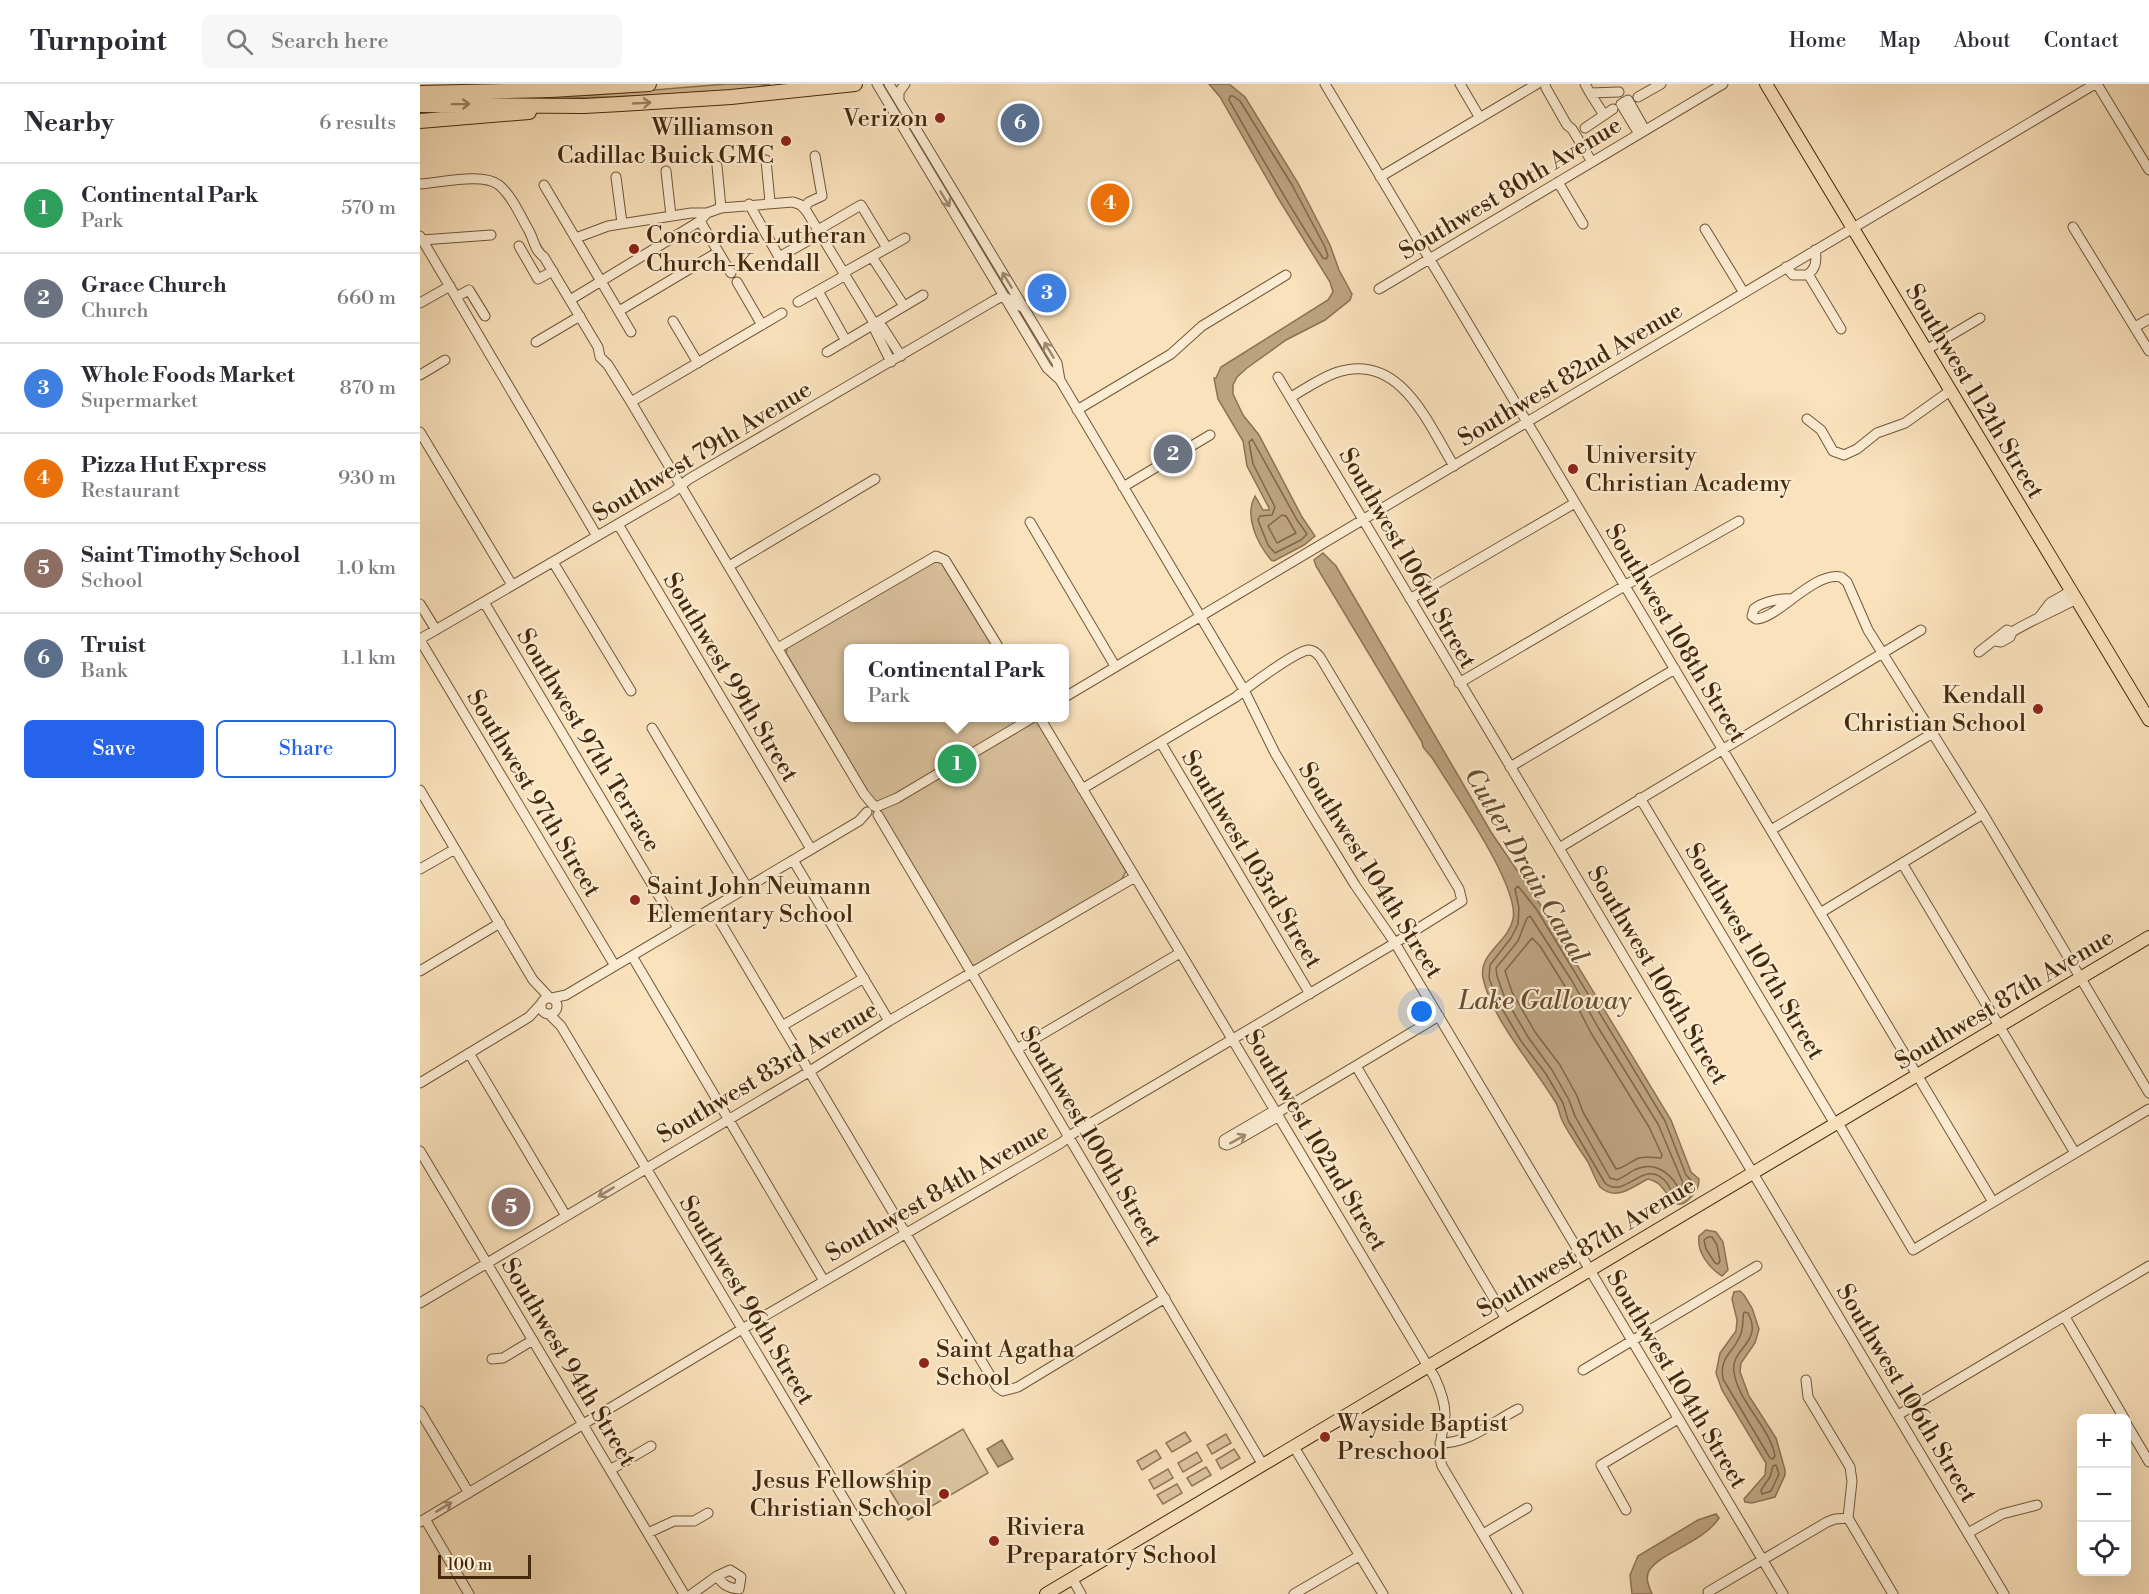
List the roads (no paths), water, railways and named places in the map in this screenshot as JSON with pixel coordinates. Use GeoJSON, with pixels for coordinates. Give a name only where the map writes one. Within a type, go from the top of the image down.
{"type":"FeatureCollection","features":[{"type":"Feature","properties":{"kind":"highway"},"geometry":{"type":"LineString","coordinates":[[420,86],[442,88],[459,93],[649,84]]}},
{"type":"Feature","properties":{"kind":"highway"},"geometry":{"type":"LineString","coordinates":[[420,121],[584,106],[731,97],[855,84]]}},
{"type":"Feature","properties":{"kind":"highway"},"geometry":{"type":"LineString","coordinates":[[420,93],[442,88]]}},
{"type":"Feature","properties":{"kind":"highway"},"geometry":{"type":"LineString","coordinates":[[420,105],[584,106]]}},
{"type":"Feature","properties":{"kind":"main road","name":"Southwest 112th Street"},"geometry":{"type":"LineString","coordinates":[[1766,84],[2149,720]]}},
{"type":"Feature","properties":{"kind":"main road","name":"Southwest 87th Avenue"},"geometry":{"type":"LineString","coordinates":[[1046,1594],[2149,937]]}},
{"type":"Feature","properties":{"kind":"street","name":"Southwest 104th Street"},"geometry":{"type":"LineString","coordinates":[[877,84],[1047,369],[1060,381],[1244,690],[1275,753],[1354,885],[1395,944],[1783,1594]]}},
{"type":"Feature","properties":{"kind":"street","name":"Southwest 104th Street"},"geometry":{"type":"LineString","coordinates":[[889,84],[1057,363],[1060,381]]}},
{"type":"Feature","properties":{"kind":"street"},"geometry":{"type":"LineString","coordinates":[[899,99],[899,92],[905,84]]}},
{"type":"Feature","properties":{"kind":"street","name":"Southwest 108th Street"},"geometry":{"type":"LineString","coordinates":[[1325,84],[1993,1202]]}},
{"type":"Feature","properties":{"kind":"street"},"geometry":{"type":"LineString","coordinates":[[1460,84],[1480,118]]}},
{"type":"Feature","properties":{"kind":"street"},"geometry":{"type":"LineString","coordinates":[[1380,177],[1537,84]]}},
{"type":"Feature","properties":{"kind":"street"},"geometry":{"type":"LineString","coordinates":[[1545,84],[1545,88],[1567,125],[1572,129],[1592,162]]}},
{"type":"Feature","properties":{"kind":"street","name":"Southwest 80th Avenue"},"geometry":{"type":"LineString","coordinates":[[1379,289],[1723,84]]}},
{"type":"Feature","properties":{"kind":"street"},"geometry":{"type":"LineString","coordinates":[[2096,84],[2149,170]]}},
{"type":"Feature","properties":{"kind":"street","name":"Southwest 82nd Avenue"},"geometry":{"type":"LineString","coordinates":[[1069,695],[2096,84]]}},
{"type":"Feature","properties":{"kind":"street"},"geometry":{"type":"LineString","coordinates":[[1638,97],[1658,85]]}},
{"type":"Feature","properties":{"kind":"street"},"geometry":{"type":"LineString","coordinates":[[1587,88],[1618,88],[1622,104],[1642,132]]}},
{"type":"Feature","properties":{"kind":"street"},"geometry":{"type":"LineString","coordinates":[[1587,88],[1604,115]]}},
{"type":"Feature","properties":{"kind":"street"},"geometry":{"type":"LineString","coordinates":[[1585,128],[1622,104]]}},
{"type":"Feature","properties":{"kind":"street"},"geometry":{"type":"LineString","coordinates":[[897,121],[916,127]]}},
{"type":"Feature","properties":{"kind":"street"},"geometry":{"type":"LineString","coordinates":[[801,206],[822,195],[815,156]]}},
{"type":"Feature","properties":{"kind":"street"},"geometry":{"type":"LineString","coordinates":[[766,160],[770,202]]}},
{"type":"Feature","properties":{"kind":"street"},"geometry":{"type":"LineString","coordinates":[[717,166],[721,208]]}},
{"type":"Feature","properties":{"kind":"street"},"geometry":{"type":"LineString","coordinates":[[666,171],[671,216]]}},
{"type":"Feature","properties":{"kind":"street"},"geometry":{"type":"LineString","coordinates":[[616,177],[622,223]]}},
{"type":"Feature","properties":{"kind":"street","name":"Southwest 100th Street"},"geometry":{"type":"LineString","coordinates":[[420,184],[477,179],[493,182],[505,192],[532,237],[536,249],[553,271],[598,347],[600,357],[608,365],[631,402],[1263,1465]]}},
{"type":"Feature","properties":{"kind":"street"},"geometry":{"type":"LineString","coordinates":[[1558,182],[1583,224]]}},
{"type":"Feature","properties":{"kind":"street"},"geometry":{"type":"LineString","coordinates":[[544,185],[631,332]]}},
{"type":"Feature","properties":{"kind":"street"},"geometry":{"type":"LineString","coordinates":[[576,238],[622,223],[691,213],[707,213],[721,208],[749,204],[788,201],[801,206],[874,323],[875,330],[891,362]]}},
{"type":"Feature","properties":{"kind":"street"},"geometry":{"type":"LineString","coordinates":[[749,204],[779,258],[861,205],[887,248]]}},
{"type":"Feature","properties":{"kind":"street"},"geometry":{"type":"LineString","coordinates":[[570,300],[700,221],[707,213]]}},
{"type":"Feature","properties":{"kind":"street"},"geometry":{"type":"LineString","coordinates":[[700,221],[731,273]]}},
{"type":"Feature","properties":{"kind":"street"},"geometry":{"type":"LineString","coordinates":[[2073,227],[2149,351]]}},
{"type":"Feature","properties":{"kind":"street"},"geometry":{"type":"LineString","coordinates":[[1705,229],[1744,293]]}},
{"type":"Feature","properties":{"kind":"street"},"geometry":{"type":"LineString","coordinates":[[491,235],[421,238],[597,536]]}},
{"type":"Feature","properties":{"kind":"street"},"geometry":{"type":"LineString","coordinates":[[798,302],[905,238]]}},
{"type":"Feature","properties":{"kind":"street"},"geometry":{"type":"LineString","coordinates":[[519,246],[538,279],[553,271]]}},
{"type":"Feature","properties":{"kind":"street"},"geometry":{"type":"LineString","coordinates":[[1786,267],[1793,275],[1808,274],[1814,268],[1815,250]]}},
{"type":"Feature","properties":{"kind":"street"},"geometry":{"type":"LineString","coordinates":[[619,311],[718,252]]}},
{"type":"Feature","properties":{"kind":"street"},"geometry":{"type":"LineString","coordinates":[[872,257],[904,306]]}},
{"type":"Feature","properties":{"kind":"street"},"geometry":{"type":"LineString","coordinates":[[1808,274],[1841,329]]}},
{"type":"Feature","properties":{"kind":"street"},"geometry":{"type":"LineString","coordinates":[[1077,410],[1171,354],[1202,326],[1286,275]]}},
{"type":"Feature","properties":{"kind":"street"},"geometry":{"type":"LineString","coordinates":[[737,282],[762,326]]}},
{"type":"Feature","properties":{"kind":"street"},"geometry":{"type":"LineString","coordinates":[[420,303],[450,286]]}},
{"type":"Feature","properties":{"kind":"street"},"geometry":{"type":"LineString","coordinates":[[456,297],[469,290],[485,316]]}},
{"type":"Feature","properties":{"kind":"street"},"geometry":{"type":"LineString","coordinates":[[818,291],[846,341]]}},
{"type":"Feature","properties":{"kind":"street"},"geometry":{"type":"LineString","coordinates":[[827,352],[923,296]]}},
{"type":"Feature","properties":{"kind":"street"},"geometry":{"type":"LineString","coordinates":[[1003,296],[1024,308]]}},
{"type":"Feature","properties":{"kind":"street","name":"Southwest 79th Avenue"},"geometry":{"type":"LineString","coordinates":[[420,640],[618,524],[709,467],[1003,296]]}},
{"type":"Feature","properties":{"kind":"street"},"geometry":{"type":"LineString","coordinates":[[631,402],[782,313]]}},
{"type":"Feature","properties":{"kind":"street"},"geometry":{"type":"LineString","coordinates":[[536,342],[580,316]]}},
{"type":"Feature","properties":{"kind":"street"},"geometry":{"type":"LineString","coordinates":[[1926,350],[1980,318]]}},
{"type":"Feature","properties":{"kind":"street"},"geometry":{"type":"LineString","coordinates":[[2134,327],[2149,319]]}},
{"type":"Feature","properties":{"kind":"street"},"geometry":{"type":"LineString","coordinates":[[673,321],[698,363]]}},
{"type":"Feature","properties":{"kind":"street"},"geometry":{"type":"LineString","coordinates":[[874,323],[883,327],[901,356]]}},
{"type":"Feature","properties":{"kind":"street"},"geometry":{"type":"LineString","coordinates":[[420,375],[445,360]]}},
{"type":"Feature","properties":{"kind":"street"},"geometry":{"type":"LineString","coordinates":[[1291,397],[1341,372],[1366,370],[1380,374],[1395,381],[1415,400],[1454,466]]}},
{"type":"Feature","properties":{"kind":"street","name":"Southwest 106th Street"},"geometry":{"type":"LineString","coordinates":[[1278,377],[2004,1594]]}},
{"type":"Feature","properties":{"kind":"street"},"geometry":{"type":"LineString","coordinates":[[1807,419],[1821,430],[1833,451],[1841,455],[1857,449],[1877,433],[1908,420],[1950,391]]}},
{"type":"Feature","properties":{"kind":"street"},"geometry":{"type":"LineString","coordinates":[[420,432],[512,585]]}},
{"type":"Feature","properties":{"kind":"street"},"geometry":{"type":"LineString","coordinates":[[1123,487],[1210,435]]}},
{"type":"Feature","properties":{"kind":"street"},"geometry":{"type":"LineString","coordinates":[[729,566],[875,479]]}},
{"type":"Feature","properties":{"kind":"street"},"geometry":{"type":"LineString","coordinates":[[1410,599],[1575,503]]}},
{"type":"Feature","properties":{"kind":"street"},"geometry":{"type":"LineString","coordinates":[[1459,683],[1739,520]]}},
{"type":"Feature","properties":{"kind":"street"},"geometry":{"type":"LineString","coordinates":[[1030,522],[1115,666]]}},
{"type":"Feature","properties":{"kind":"street","name":"Southwest 99th Street"},"geometry":{"type":"LineString","coordinates":[[618,524],[811,849]]}},
{"type":"Feature","properties":{"kind":"street"},"geometry":{"type":"LineString","coordinates":[[778,648],[936,556],[945,560],[997,644]]}},
{"type":"Feature","properties":{"kind":"street"},"geometry":{"type":"LineString","coordinates":[[553,562],[631,692]]}},
{"type":"Feature","properties":{"kind":"street"},"geometry":{"type":"LineString","coordinates":[[1791,599],[1829,577],[1841,577],[1847,582],[1868,630],[1983,814],[2149,1093]]}},
{"type":"Feature","properties":{"kind":"street"},"geometry":{"type":"LineString","coordinates":[[1979,652],[1996,641],[1998,636],[2007,630],[2012,632],[2040,616],[2050,603],[2074,595]]}},
{"type":"Feature","properties":{"kind":"street","name":"Southwest 97th Terrace"},"geometry":{"type":"LineString","coordinates":[[484,602],[678,928]]}},
{"type":"Feature","properties":{"kind":"street"},"geometry":{"type":"LineString","coordinates":[[420,604],[436,630]]}},
{"type":"Feature","properties":{"kind":"street"},"geometry":{"type":"LineString","coordinates":[[1559,848],[1722,749],[1880,648],[1921,630]]}},
{"type":"Feature","properties":{"kind":"street","name":"Southwest 97th Street"},"geometry":{"type":"LineString","coordinates":[[420,640],[615,966]]}},
{"type":"Feature","properties":{"kind":"street","name":"Southwest 84th Avenue"},"geometry":{"type":"LineString","coordinates":[[423,1520],[1460,904],[1462,899],[1459,889],[1320,657],[1313,651],[1302,652],[1244,690]]}},
{"type":"Feature","properties":{"kind":"street"},"geometry":{"type":"LineString","coordinates":[[1510,767],[1675,669]]}},
{"type":"Feature","properties":{"kind":"street"},"geometry":{"type":"LineString","coordinates":[[1082,789],[1161,743],[1244,690]]}},
{"type":"Feature","properties":{"kind":"street"},"geometry":{"type":"LineString","coordinates":[[420,1083],[873,812],[894,802],[897,798],[1024,722]]}},
{"type":"Feature","properties":{"kind":"street","name":"Southwest 102nd Street"},"geometry":{"type":"LineString","coordinates":[[1043,722],[1437,1382],[1444,1405],[1440,1443],[1442,1466],[1518,1594]]}},
{"type":"Feature","properties":{"kind":"street"},"geometry":{"type":"LineString","coordinates":[[652,728],[747,887]]}},
{"type":"Feature","properties":{"kind":"street"},"geometry":{"type":"LineString","coordinates":[[1771,830],[1933,734]]}},
{"type":"Feature","properties":{"kind":"street","name":"Southwest 103rd Street"},"geometry":{"type":"LineString","coordinates":[[1161,743],[1310,994]]}},
{"type":"Feature","properties":{"kind":"street","name":"Southwest 96th Street"},"geometry":{"type":"LineString","coordinates":[[420,790],[901,1594]]}},
{"type":"Feature","properties":{"kind":"street","name":"Southwest 107th Street"},"geometry":{"type":"LineString","coordinates":[[1640,798],[1913,1250],[1993,1202]]}},
{"type":"Feature","properties":{"kind":"street"},"geometry":{"type":"LineString","coordinates":[[1820,913],[1983,814]]}},
{"type":"Feature","properties":{"kind":"street"},"geometry":{"type":"LineString","coordinates":[[420,869],[455,849]]}},
{"type":"Feature","properties":{"kind":"street"},"geometry":{"type":"LineString","coordinates":[[793,860],[889,1021]]}},
{"type":"Feature","properties":{"kind":"street"},"geometry":{"type":"LineString","coordinates":[[1902,863],[2075,1153]]}},
{"type":"Feature","properties":{"kind":"street","name":"Southwest 83rd Avenue"},"geometry":{"type":"LineString","coordinates":[[420,1303],[889,1021],[1135,877]]}},
{"type":"Feature","properties":{"kind":"street"},"geometry":{"type":"LineString","coordinates":[[712,908],[994,1384],[1003,1391],[1018,1387],[1165,1298]]}},
{"type":"Feature","properties":{"kind":"street"},"geometry":{"type":"LineString","coordinates":[[420,971],[500,923]]}},
{"type":"Feature","properties":{"kind":"street"},"geometry":{"type":"LineString","coordinates":[[1017,1049],[1180,953]]}},
{"type":"Feature","properties":{"kind":"street"},"geometry":{"type":"LineString","coordinates":[[632,956],[824,1281]]}},
{"type":"Feature","properties":{"kind":"street"},"geometry":{"type":"LineString","coordinates":[[782,1026],[864,978]]}},
{"type":"Feature","properties":{"kind":"street"},"geometry":{"type":"LineString","coordinates":[[1278,1115],[1224,1140],[1224,1144],[1234,1142],[1278,1115],[1356,1066],[1438,1016]]}},
{"type":"Feature","properties":{"kind":"street"},"geometry":{"type":"LineString","coordinates":[[469,1053],[566,1216]]}},
{"type":"Feature","properties":{"kind":"street"},"geometry":{"type":"LineString","coordinates":[[1356,1066],[1506,1320]]}},
{"type":"Feature","properties":{"kind":"street"},"geometry":{"type":"LineString","coordinates":[[1993,1202],[2149,1109]]}},
{"type":"Feature","properties":{"kind":"street","name":"Southwest 94th Street"},"geometry":{"type":"LineString","coordinates":[[420,1150],[684,1594]]}},
{"type":"Feature","properties":{"kind":"street"},"geometry":{"type":"LineString","coordinates":[[1583,1370],[1757,1266]]}},
{"type":"Feature","properties":{"kind":"street"},"geometry":{"type":"LineString","coordinates":[[1898,1415],[2149,1266]]}},
{"type":"Feature","properties":{"kind":"street"},"geometry":{"type":"LineString","coordinates":[[2065,1317],[2121,1414]]}},
{"type":"Feature","properties":{"kind":"street"},"geometry":{"type":"LineString","coordinates":[[492,1359],[503,1358],[533,1340]]}},
{"type":"Feature","properties":{"kind":"street"},"geometry":{"type":"LineString","coordinates":[[1806,1380],[1808,1397],[1851,1472],[1848,1518],[1893,1594]]}},
{"type":"Feature","properties":{"kind":"street"},"geometry":{"type":"LineString","coordinates":[[1440,1443],[1464,1440],[1518,1409]]}},
{"type":"Feature","properties":{"kind":"street"},"geometry":{"type":"LineString","coordinates":[[420,1411],[469,1492]]}},
{"type":"Feature","properties":{"kind":"street"},"geometry":{"type":"LineString","coordinates":[[1626,1510],[1601,1465],[1678,1419]]}},
{"type":"Feature","properties":{"kind":"street"},"geometry":{"type":"LineString","coordinates":[[2131,1430],[2149,1462]]}},
{"type":"Feature","properties":{"kind":"street"},"geometry":{"type":"LineString","coordinates":[[610,1470],[651,1446]]}},
{"type":"Feature","properties":{"kind":"street"},"geometry":{"type":"LineString","coordinates":[[1294,1447],[1383,1594]]}},
{"type":"Feature","properties":{"kind":"street"},"geometry":{"type":"LineString","coordinates":[[1968,1533],[2002,1514],[2037,1505]]}},
{"type":"Feature","properties":{"kind":"street"},"geometry":{"type":"LineString","coordinates":[[1483,1534],[1527,1508]]}},
{"type":"Feature","properties":{"kind":"street"},"geometry":{"type":"LineString","coordinates":[[648,1533],[674,1521],[694,1521],[708,1513]]}},
{"type":"Feature","properties":{"kind":"street"},"geometry":{"type":"LineString","coordinates":[[1708,1592],[1827,1522],[1848,1518]]}},
{"type":"Feature","properties":{"kind":"street"},"geometry":{"type":"LineString","coordinates":[[423,1520],[470,1594]]}},
{"type":"Feature","properties":{"kind":"street"},"geometry":{"type":"LineString","coordinates":[[1294,1594],[1359,1556]]}},
{"type":"Feature","properties":{"kind":"street"},"geometry":{"type":"LineString","coordinates":[[692,1594],[717,1576]]}},
{"type":"Feature","properties":{"kind":"street"},"geometry":{"type":"LineString","coordinates":[[1072,1578],[1081,1594]]}},
{"type":"Feature","properties":{"kind":"water"},"geometry":{"type":"Polygon","coordinates":[[[1209,84],[1229,84],[1245,97],[1298,183],[1352,294],[1350,300],[1325,320],[1286,340],[1247,368],[1237,377],[1233,385],[1233,394],[1243,415],[1259,435],[1302,517],[1315,536],[1304,545],[1274,561],[1261,546],[1254,529],[1251,512],[1255,496],[1263,510],[1269,510],[1269,508],[1247,466],[1243,441],[1218,399],[1214,378],[1221,367],[1328,300],[1333,292],[1330,282],[1220,97],[1209,84]]]}},
{"type":"Feature","properties":{"kind":"water","name":"Lake Galloway"},"geometry":{"type":"Polygon","coordinates":[[[1323,553],[1336,566],[1491,832],[1542,907],[1671,1120],[1691,1172],[1699,1179],[1696,1190],[1686,1202],[1677,1204],[1673,1202],[1659,1184],[1648,1179],[1619,1193],[1606,1191],[1600,1187],[1588,1162],[1565,1126],[1556,1103],[1495,1010],[1483,978],[1483,969],[1489,954],[1506,934],[1513,919],[1512,904],[1506,885],[1483,839],[1433,759],[1423,747],[1316,566],[1314,560],[1323,553]]]}},
{"type":"Feature","properties":{"kind":"water"},"geometry":{"type":"Polygon","coordinates":[[[1706,1230],[1716,1232],[1723,1242],[1728,1270],[1722,1276],[1708,1264],[1700,1248],[1699,1236],[1706,1230]]]}},
{"type":"Feature","properties":{"kind":"water"},"geometry":{"type":"Polygon","coordinates":[[[1740,1291],[1752,1308],[1759,1329],[1755,1343],[1741,1363],[1740,1372],[1749,1396],[1776,1438],[1785,1470],[1775,1497],[1752,1503],[1745,1502],[1744,1499],[1765,1475],[1766,1463],[1722,1390],[1716,1373],[1720,1353],[1736,1331],[1737,1320],[1732,1299],[1734,1292],[1740,1291]]]}},
{"type":"Feature","properties":{"kind":"water"},"geometry":{"type":"Polygon","coordinates":[[[1002,1440],[1013,1459],[998,1467],[987,1449],[1002,1440]]]}},
{"type":"Feature","properties":{"kind":"water"},"geometry":{"type":"Polygon","coordinates":[[[1716,1514],[1719,1518],[1712,1527],[1654,1564],[1647,1580],[1652,1594],[1632,1594],[1630,1575],[1638,1556],[1698,1520],[1716,1514]]]}},
{"type":"Feature","properties":{"kind":"place","name":"Verizon"},"geometry":{"type":"Point","coordinates":[940,118]}},
{"type":"Feature","properties":{"kind":"place","name":"Truist"},"geometry":{"type":"Point","coordinates":[1020,123]}},
{"type":"Feature","properties":{"kind":"place","name":"Williamson Cadillac Buick GMC"},"geometry":{"type":"Point","coordinates":[786,141]}},
{"type":"Feature","properties":{"kind":"place","name":"Pizza Hut Express"},"geometry":{"type":"Point","coordinates":[1110,203]}},
{"type":"Feature","properties":{"kind":"place","name":"Concordia Lutheran Church-Kendall"},"geometry":{"type":"Point","coordinates":[634,249]}},
{"type":"Feature","properties":{"kind":"place","name":"Whole Foods Market"},"geometry":{"type":"Point","coordinates":[1047,293]}},
{"type":"Feature","properties":{"kind":"place","name":"Grace Church"},"geometry":{"type":"Point","coordinates":[1173,454]}},
{"type":"Feature","properties":{"kind":"place","name":"University Christian Academy"},"geometry":{"type":"Point","coordinates":[1573,469]}},
{"type":"Feature","properties":{"kind":"place","name":"Kendall Christian School"},"geometry":{"type":"Point","coordinates":[2038,709]}},
{"type":"Feature","properties":{"kind":"place","name":"Continental Park"},"geometry":{"type":"Point","coordinates":[957,764]}},
{"type":"Feature","properties":{"kind":"place","name":"Saint John Neumann Elementary School"},"geometry":{"type":"Point","coordinates":[635,900]}},
{"type":"Feature","properties":{"kind":"place","name":"Saint Timothy School"},"geometry":{"type":"Point","coordinates":[511,1207]}},
{"type":"Feature","properties":{"kind":"place","name":"Saint Agatha School"},"geometry":{"type":"Point","coordinates":[924,1363]}},
{"type":"Feature","properties":{"kind":"place","name":"Wayside Baptist Preschool"},"geometry":{"type":"Point","coordinates":[1325,1437]}},
{"type":"Feature","properties":{"kind":"place","name":"Jesus Fellowship Christian School"},"geometry":{"type":"Point","coordinates":[944,1494]}},
{"type":"Feature","properties":{"kind":"place","name":"Riviera Preparatory School"},"geometry":{"type":"Point","coordinates":[994,1541]}},
{"type":"Feature","properties":{"kind":"water label","name":"Cutler Drain Canal"},"geometry":{"type":"Point","coordinates":[1527,865]}}]}
